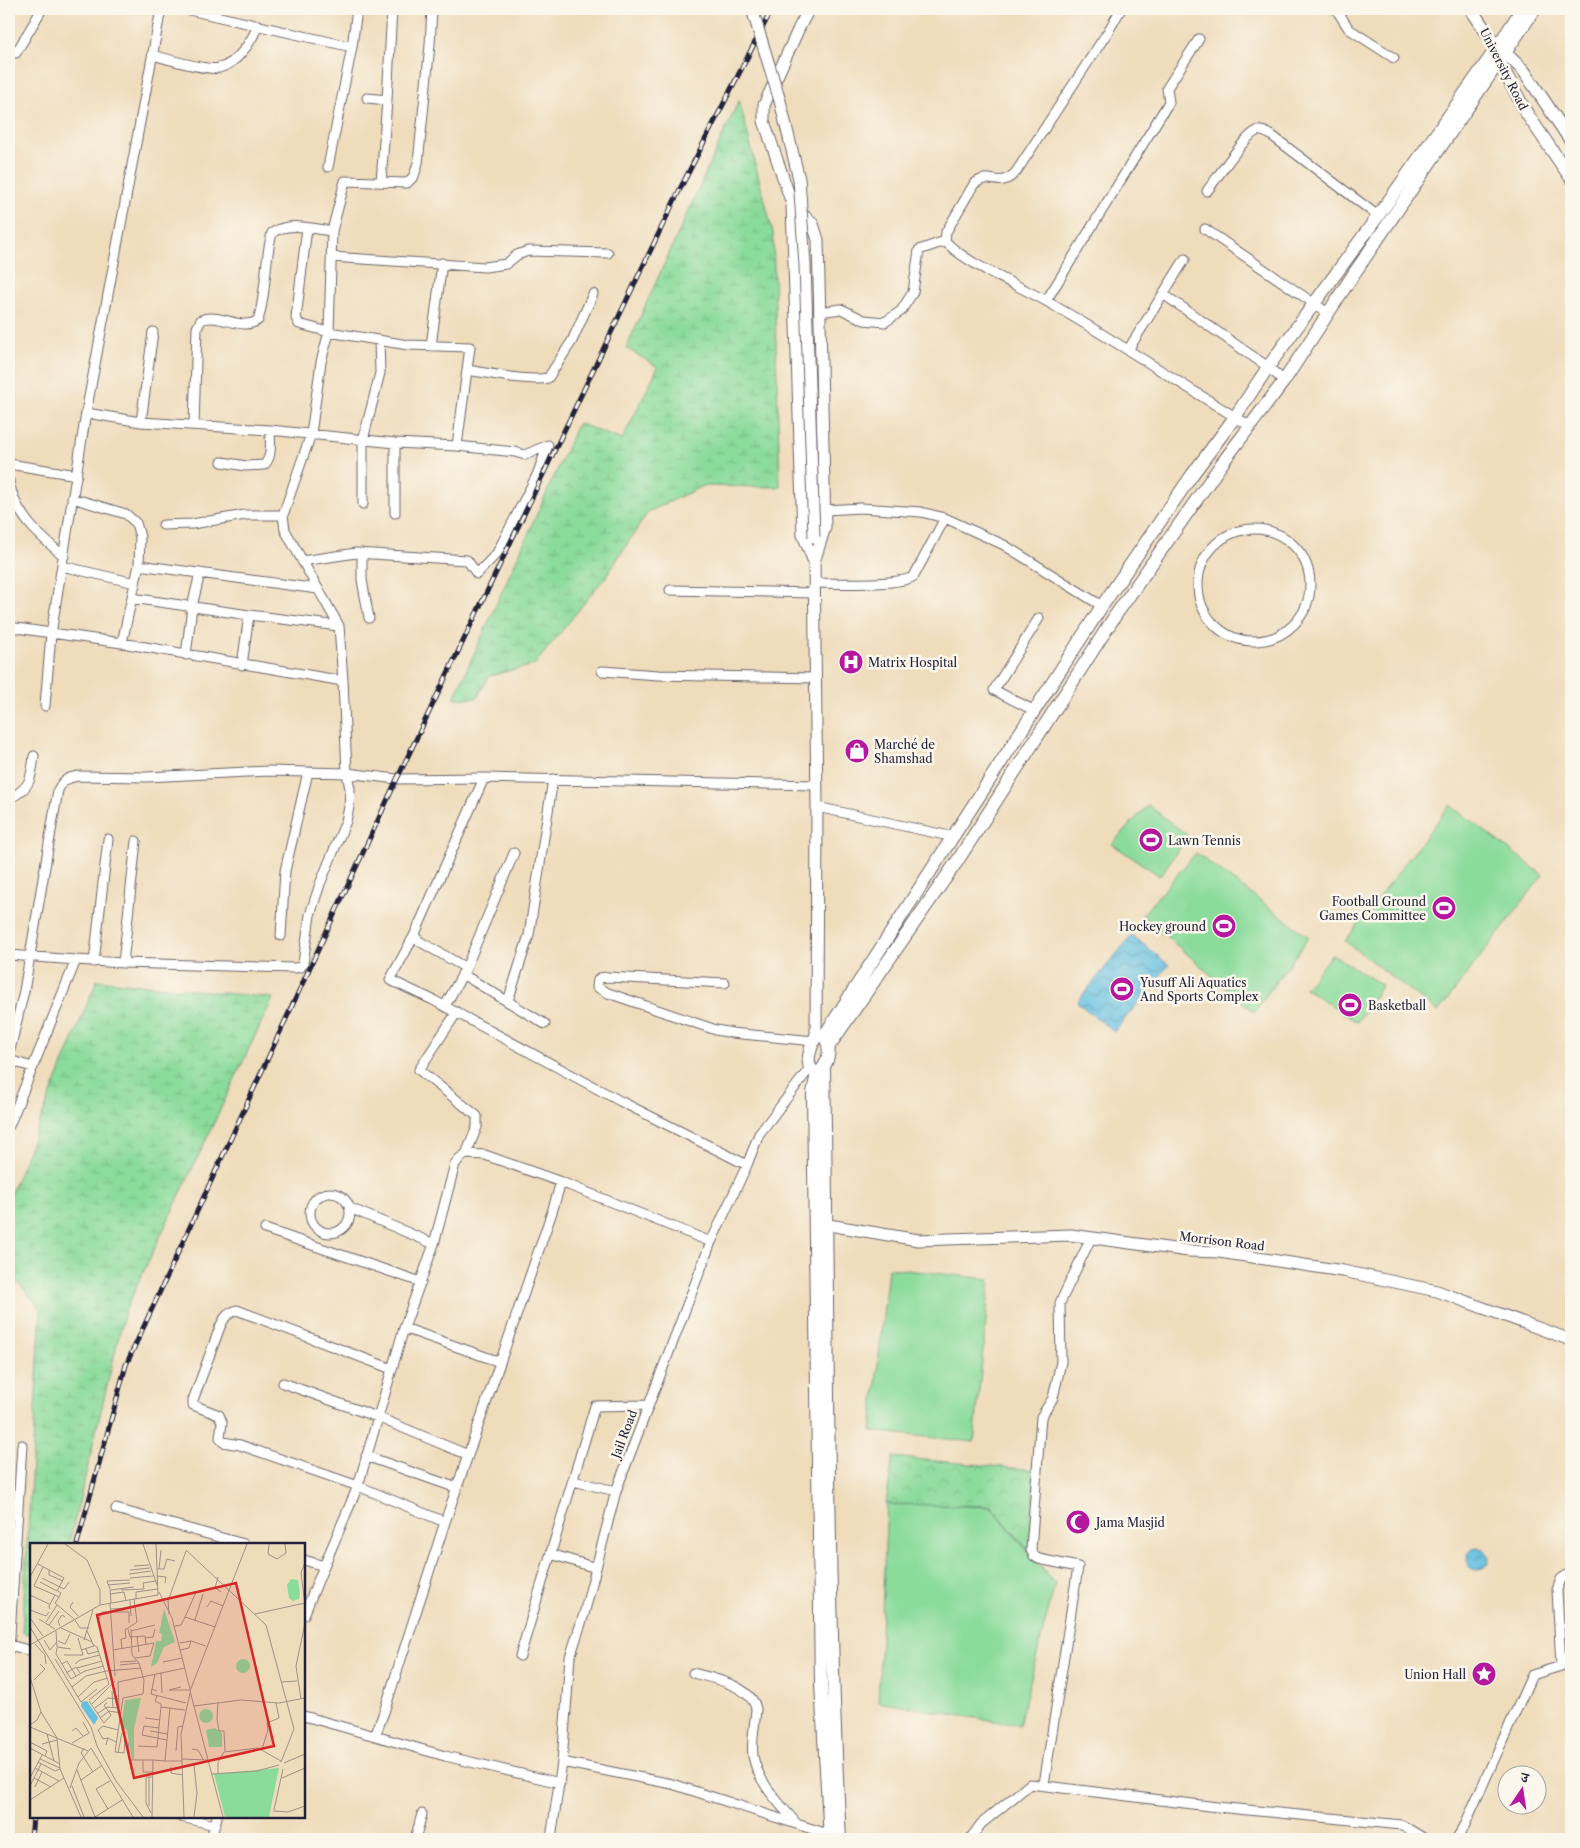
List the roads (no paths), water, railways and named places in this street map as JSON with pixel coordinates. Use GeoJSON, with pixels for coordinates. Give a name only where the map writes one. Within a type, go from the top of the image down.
{"type":"FeatureCollection","features":[{"type":"Feature","properties":{"kind":"main road","name":"University Road"},"geometry":{"type":"LineString","coordinates":[[1471,9],[1498,51],[1527,114],[1571,178]]}},
{"type":"Feature","properties":{"kind":"main road"},"geometry":{"type":"LineString","coordinates":[[820,1040],[958,860],[1115,616],[1284,381],[1498,51],[1522,9]]}},
{"type":"Feature","properties":{"kind":"main road"},"geometry":{"type":"LineString","coordinates":[[817,1069],[809,1056],[954,837],[1102,606],[1313,304],[1498,51],[1535,9]]}},
{"type":"Feature","properties":{"kind":"main road"},"geometry":{"type":"LineString","coordinates":[[1498,51],[1524,71],[1571,142]]}},
{"type":"Feature","properties":{"kind":"main road"},"geometry":{"type":"LineString","coordinates":[[820,1040],[830,1050],[817,1069],[813,1093],[822,1224],[835,1838]]}},
{"type":"Feature","properties":{"kind":"street"},"geometry":{"type":"LineString","coordinates":[[16,53],[42,9]]}},
{"type":"Feature","properties":{"kind":"street"},"geometry":{"type":"LineString","coordinates":[[45,706],[51,634],[86,413],[161,9]]}},
{"type":"Feature","properties":{"kind":"street"},"geometry":{"type":"LineString","coordinates":[[186,9],[352,47]]}},
{"type":"Feature","properties":{"kind":"street"},"geometry":{"type":"LineString","coordinates":[[328,167],[358,9]]}},
{"type":"Feature","properties":{"kind":"street"},"geometry":{"type":"LineString","coordinates":[[381,182],[392,9]]}},
{"type":"Feature","properties":{"kind":"street"},"geometry":{"type":"LineString","coordinates":[[9,955],[29,958],[123,963],[301,967],[303,963],[310,914],[320,884],[346,821],[350,807],[350,789],[347,773],[344,681],[339,626],[285,530],[283,515],[311,434],[321,362],[329,332],[332,231],[345,181],[407,183],[414,176],[418,163],[432,9]]}},
{"type":"Feature","properties":{"kind":"street"},"geometry":{"type":"LineString","coordinates":[[725,983],[600,978],[597,987],[608,993],[716,1030],[820,1040],[817,807],[815,785],[814,538],[805,265],[799,179],[780,101],[752,9]]}},
{"type":"Feature","properties":{"kind":"street"},"geometry":{"type":"LineString","coordinates":[[809,9],[764,105],[764,122],[792,204],[803,535],[814,562]]}},
{"type":"Feature","properties":{"kind":"street"},"geometry":{"type":"LineString","coordinates":[[945,241],[946,232],[974,184],[980,178],[989,178],[1002,182],[1009,180],[1016,172],[1121,9]]}},
{"type":"Feature","properties":{"kind":"street"},"geometry":{"type":"LineString","coordinates":[[1336,9],[1349,29],[1394,58]]}},
{"type":"Feature","properties":{"kind":"street"},"geometry":{"type":"LineString","coordinates":[[153,56],[207,68],[220,68],[244,51],[258,25]]}},
{"type":"Feature","properties":{"kind":"street"},"geometry":{"type":"LineString","coordinates":[[1046,301],[1169,102],[1167,88],[1199,39]]}},
{"type":"Feature","properties":{"kind":"street"},"geometry":{"type":"LineString","coordinates":[[367,98],[387,100]]}},
{"type":"Feature","properties":{"kind":"street"},"geometry":{"type":"LineString","coordinates":[[1207,192],[1252,133],[1262,131],[1271,135],[1378,216]]}},
{"type":"Feature","properties":{"kind":"street"},"geometry":{"type":"LineString","coordinates":[[792,204],[813,224],[818,240],[825,528],[814,562]]}},
{"type":"Feature","properties":{"kind":"street"},"geometry":{"type":"LineString","coordinates":[[194,425],[198,328],[200,320],[206,318],[224,319],[242,324],[253,324],[258,320],[263,294],[268,245],[272,233],[289,226],[332,231]]}},
{"type":"Feature","properties":{"kind":"street"},"geometry":{"type":"LineString","coordinates":[[308,228],[296,318],[299,324],[329,332],[408,345],[470,347],[457,446]]}},
{"type":"Feature","properties":{"kind":"street"},"geometry":{"type":"LineString","coordinates":[[1205,229],[1328,313]]}},
{"type":"Feature","properties":{"kind":"street"},"geometry":{"type":"LineString","coordinates":[[819,312],[841,309],[864,320],[885,322],[901,311],[913,292],[919,250],[945,241]]}},
{"type":"Feature","properties":{"kind":"street"},"geometry":{"type":"LineString","coordinates":[[945,241],[952,248],[973,261],[1046,301],[1250,426]]}},
{"type":"Feature","properties":{"kind":"street"},"geometry":{"type":"LineString","coordinates":[[332,257],[492,266],[506,264],[517,255],[528,252],[608,253]]}},
{"type":"Feature","properties":{"kind":"street"},"geometry":{"type":"LineString","coordinates":[[1128,350],[1185,259]]}},
{"type":"Feature","properties":{"kind":"street"},"geometry":{"type":"LineString","coordinates":[[431,346],[442,263]]}},
{"type":"Feature","properties":{"kind":"street"},"geometry":{"type":"LineString","coordinates":[[467,370],[528,378],[548,378],[572,341],[593,294]]}},
{"type":"Feature","properties":{"kind":"street"},"geometry":{"type":"LineString","coordinates":[[1163,294],[1268,367],[1284,381]]}},
{"type":"Feature","properties":{"kind":"street"},"geometry":{"type":"LineString","coordinates":[[141,422],[153,332]]}},
{"type":"Feature","properties":{"kind":"street"},"geometry":{"type":"LineString","coordinates":[[363,504],[363,440],[380,373],[379,340]]}},
{"type":"Feature","properties":{"kind":"street"},"geometry":{"type":"LineString","coordinates":[[86,413],[141,422],[270,430],[395,443],[457,446],[525,454],[548,445],[537,475],[497,553],[477,574],[467,560],[362,553],[302,560]]}},
{"type":"Feature","properties":{"kind":"street"},"geometry":{"type":"LineString","coordinates":[[222,462],[246,466],[264,465],[268,461],[270,430]]}},
{"type":"Feature","properties":{"kind":"street"},"geometry":{"type":"LineString","coordinates":[[395,443],[395,513]]}},
{"type":"Feature","properties":{"kind":"street"},"geometry":{"type":"LineString","coordinates":[[9,464],[77,475]]}},
{"type":"Feature","properties":{"kind":"street"},"geometry":{"type":"LineString","coordinates":[[9,481],[16,506],[29,526],[64,556]]}},
{"type":"Feature","properties":{"kind":"street"},"geometry":{"type":"LineString","coordinates":[[72,498],[126,514],[136,523],[140,537],[139,564],[122,643]]}},
{"type":"Feature","properties":{"kind":"street"},"geometry":{"type":"LineString","coordinates":[[824,510],[861,508],[921,512],[945,518],[1004,545],[1102,606]]}},
{"type":"Feature","properties":{"kind":"street"},"geometry":{"type":"LineString","coordinates":[[163,526],[192,524],[245,515],[283,515]]}},
{"type":"Feature","properties":{"kind":"street"},"geometry":{"type":"LineString","coordinates":[[670,590],[814,588],[910,579],[914,576],[945,518]]}},
{"type":"Feature","properties":{"kind":"street"},"geometry":{"type":"LineString","coordinates":[[1246,530],[1268,531],[1288,540],[1303,556],[1310,577],[1309,599],[1298,617],[1273,636],[1263,642],[1240,641],[1220,631],[1205,615],[1198,594],[1199,572],[1208,552],[1225,537],[1246,530]]}},
{"type":"Feature","properties":{"kind":"street"},"geometry":{"type":"LineString","coordinates":[[362,553],[362,580],[369,618]]}},
{"type":"Feature","properties":{"kind":"street"},"geometry":{"type":"LineString","coordinates":[[139,564],[318,589]]}},
{"type":"Feature","properties":{"kind":"street"},"geometry":{"type":"LineString","coordinates":[[62,566],[135,583]]}},
{"type":"Feature","properties":{"kind":"street"},"geometry":{"type":"LineString","coordinates":[[186,654],[192,607],[200,573]]}},
{"type":"Feature","properties":{"kind":"street"},"geometry":{"type":"LineString","coordinates":[[132,598],[339,626]]}},
{"type":"Feature","properties":{"kind":"street"},"geometry":{"type":"LineString","coordinates":[[242,665],[248,615]]}},
{"type":"Feature","properties":{"kind":"street"},"geometry":{"type":"LineString","coordinates":[[1035,711],[994,690],[1038,618]]}},
{"type":"Feature","properties":{"kind":"street"},"geometry":{"type":"LineString","coordinates":[[9,627],[122,643],[344,681]]}},
{"type":"Feature","properties":{"kind":"street"},"geometry":{"type":"LineString","coordinates":[[602,671],[658,675],[815,678]]}},
{"type":"Feature","properties":{"kind":"street"},"geometry":{"type":"LineString","coordinates":[[9,799],[27,787],[30,781],[34,756]]}},
{"type":"Feature","properties":{"kind":"street"},"geometry":{"type":"LineString","coordinates":[[9,1054],[24,991],[58,790],[67,778],[78,776],[147,777],[270,771],[347,773],[397,779],[484,778],[815,785]]}},
{"type":"Feature","properties":{"kind":"street"},"geometry":{"type":"LineString","coordinates":[[281,936],[285,871],[308,772]]}},
{"type":"Feature","properties":{"kind":"street"},"geometry":{"type":"LineString","coordinates":[[484,778],[414,936],[390,980],[457,1012],[620,1101],[747,1165]]}},
{"type":"Feature","properties":{"kind":"street"},"geometry":{"type":"LineString","coordinates":[[508,1001],[529,934],[553,779]]}},
{"type":"Feature","properties":{"kind":"street"},"geometry":{"type":"LineString","coordinates":[[817,807],[954,837]]}},
{"type":"Feature","properties":{"kind":"street"},"geometry":{"type":"LineString","coordinates":[[94,962],[108,839]]}},
{"type":"Feature","properties":{"kind":"street"},"geometry":{"type":"LineString","coordinates":[[123,963],[136,841]]}},
{"type":"Feature","properties":{"kind":"street"},"geometry":{"type":"LineString","coordinates":[[445,1006],[464,971],[514,853]]}},
{"type":"Feature","properties":{"kind":"street"},"geometry":{"type":"LineString","coordinates":[[414,936],[508,1001],[545,1024]]}},
{"type":"Feature","properties":{"kind":"street"},"geometry":{"type":"LineString","coordinates":[[9,1126],[12,1109],[32,1067],[76,960]]}},
{"type":"Feature","properties":{"kind":"street"},"geometry":{"type":"LineString","coordinates":[[305,1613],[358,1486],[404,1328],[434,1244],[456,1164],[466,1154],[477,1127],[477,1116],[419,1070],[457,1012]]}},
{"type":"Feature","properties":{"kind":"street"},"geometry":{"type":"LineString","coordinates":[[9,1060],[32,1067]]}},
{"type":"Feature","properties":{"kind":"street","name":"Jail Road"},"geometry":{"type":"LineString","coordinates":[[551,1839],[560,1783],[570,1657],[584,1614],[616,1490],[711,1242],[747,1165],[759,1134],[817,1069]]}},
{"type":"Feature","properties":{"kind":"street"},"geometry":{"type":"LineString","coordinates":[[466,1154],[485,1156],[561,1182],[711,1242]]}},
{"type":"Feature","properties":{"kind":"street"},"geometry":{"type":"LineString","coordinates":[[375,1736],[445,1522],[561,1182]]}},
{"type":"Feature","properties":{"kind":"street"},"geometry":{"type":"LineString","coordinates":[[350,1208],[347,1224],[342,1230],[334,1233],[326,1234],[319,1231],[313,1225],[310,1218],[309,1210],[312,1202],[318,1196],[325,1193],[333,1193],[346,1201],[350,1208],[434,1244]]}},
{"type":"Feature","properties":{"kind":"street","name":"Morrison Road"},"geometry":{"type":"LineString","coordinates":[[822,1224],[918,1240],[1071,1235],[1189,1251],[1229,1254],[1343,1271],[1430,1289],[1571,1340]]}},
{"type":"Feature","properties":{"kind":"street"},"geometry":{"type":"LineString","coordinates":[[265,1229],[420,1282]]}},
{"type":"Feature","properties":{"kind":"street"},"geometry":{"type":"LineString","coordinates":[[1044,1784],[1078,1566],[1039,1558],[1034,1556],[1031,1550],[1041,1417],[1053,1398],[1062,1362],[1060,1303],[1091,1238]]}},
{"type":"Feature","properties":{"kind":"street"},"geometry":{"type":"LineString","coordinates":[[392,1369],[237,1310],[229,1313],[220,1327],[193,1400],[193,1405],[219,1415],[222,1422],[220,1438],[223,1442],[240,1445],[358,1486],[445,1522]]}},
{"type":"Feature","properties":{"kind":"street"},"geometry":{"type":"LineString","coordinates":[[404,1328],[500,1362]]}},
{"type":"Feature","properties":{"kind":"street"},"geometry":{"type":"LineString","coordinates":[[283,1383],[377,1417],[468,1455]]}},
{"type":"Feature","properties":{"kind":"street"},"geometry":{"type":"LineString","coordinates":[[520,1656],[595,1406],[648,1405]]}},
{"type":"Feature","properties":{"kind":"street"},"geometry":{"type":"LineString","coordinates":[[22,1444],[9,1647],[30,1651]]}},
{"type":"Feature","properties":{"kind":"street"},"geometry":{"type":"LineString","coordinates":[[366,1456],[457,1488]]}},
{"type":"Feature","properties":{"kind":"street"},"geometry":{"type":"LineString","coordinates":[[573,1481],[616,1490]]}},
{"type":"Feature","properties":{"kind":"street"},"geometry":{"type":"LineString","coordinates":[[116,1509],[240,1543]]}},
{"type":"Feature","properties":{"kind":"street"},"geometry":{"type":"LineString","coordinates":[[551,1554],[596,1568]]}},
{"type":"Feature","properties":{"kind":"street"},"geometry":{"type":"LineString","coordinates":[[305,1560],[324,1566]]}},
{"type":"Feature","properties":{"kind":"street"},"geometry":{"type":"LineString","coordinates":[[1456,1839],[1463,1829],[1532,1675],[1561,1666],[1557,1590],[1561,1578],[1571,1572]]}},
{"type":"Feature","properties":{"kind":"street"},"geometry":{"type":"LineString","coordinates":[[693,1673],[731,1685],[751,1697],[756,1710],[753,1754],[757,1770],[763,1782],[797,1824]]}},
{"type":"Feature","properties":{"kind":"street"},"geometry":{"type":"LineString","coordinates":[[305,1716],[445,1756],[560,1783]]}},
{"type":"Feature","properties":{"kind":"street"},"geometry":{"type":"LineString","coordinates":[[562,1762],[672,1784],[835,1838]]}},
{"type":"Feature","properties":{"kind":"street"},"geometry":{"type":"LineString","coordinates":[[970,1839],[981,1824],[1030,1784],[1044,1784],[1217,1807],[1402,1825],[1425,1839]]}},
{"type":"Feature","properties":{"kind":"street"},"geometry":{"type":"LineString","coordinates":[[415,1839],[422,1814]]}},
{"type":"Feature","properties":{"kind":"street"},"geometry":{"type":"LineString","coordinates":[[190,1818],[216,1821],[211,1839]]}},
{"type":"Feature","properties":{"kind":"water"},"geometry":{"type":"Polygon","coordinates":[[[1132,935],[1169,965],[1114,1032],[1077,1002],[1132,935]]]}},
{"type":"Feature","properties":{"kind":"water"},"geometry":{"type":"Polygon","coordinates":[[[1478,1548],[1486,1551],[1489,1559],[1486,1567],[1478,1570],[1470,1567],[1467,1559],[1470,1551],[1478,1548]]]}},
{"type":"Feature","properties":{"kind":"railway"},"geometry":{"type":"LineString","coordinates":[[77,1543],[126,1365],[397,779],[680,189],[772,9]]}},
{"type":"Feature","properties":{"kind":"railway"},"geometry":{"type":"LineString","coordinates":[[31,1839],[33,1818]]}},
{"type":"Feature","properties":{"kind":"place","name":"Matrix Hospital"},"geometry":{"type":"Point","coordinates":[851,662]}},
{"type":"Feature","properties":{"kind":"place","name":"Marché de Shamshad"},"geometry":{"type":"Point","coordinates":[857,751]}},
{"type":"Feature","properties":{"kind":"place","name":"Lawn Tennis"},"geometry":{"type":"Point","coordinates":[1151,840]}},
{"type":"Feature","properties":{"kind":"place","name":"Football Ground Games Committee"},"geometry":{"type":"Point","coordinates":[1444,908]}},
{"type":"Feature","properties":{"kind":"place","name":"Hockey ground"},"geometry":{"type":"Point","coordinates":[1224,926]}},
{"type":"Feature","properties":{"kind":"place","name":"Yusuff Ali Aquatics And Sports Complex"},"geometry":{"type":"Point","coordinates":[1122,989]}},
{"type":"Feature","properties":{"kind":"place","name":"Basketball"},"geometry":{"type":"Point","coordinates":[1350,1005]}},
{"type":"Feature","properties":{"kind":"place","name":"Jama Masjid"},"geometry":{"type":"Point","coordinates":[1078,1522]}},
{"type":"Feature","properties":{"kind":"place","name":"Union Hall"},"geometry":{"type":"Point","coordinates":[1484,1674]}}]}
